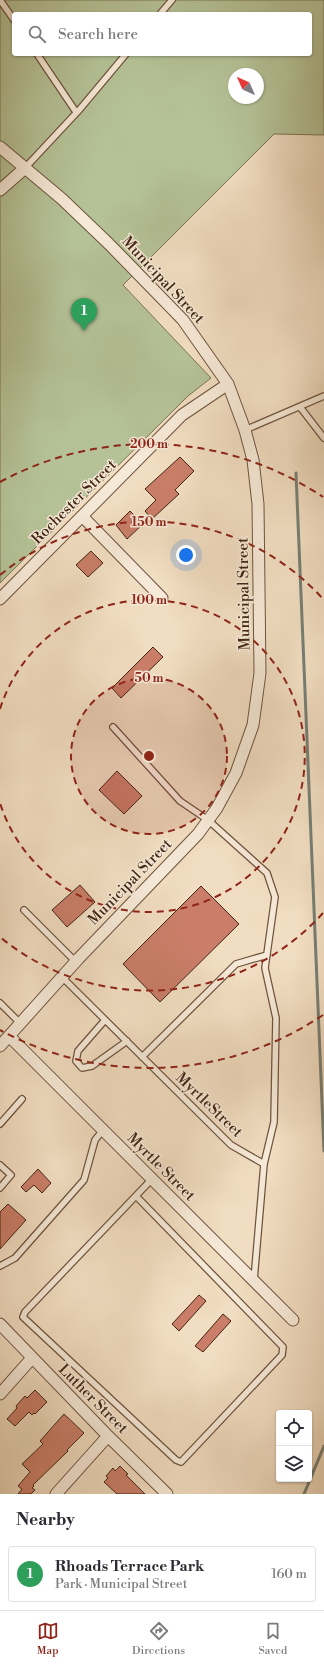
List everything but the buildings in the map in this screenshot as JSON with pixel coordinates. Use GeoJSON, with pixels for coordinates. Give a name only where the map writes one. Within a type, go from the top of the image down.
{"type":"FeatureCollection","features":[{"type":"Feature","properties":{"kind":"street","name":"Municipal Street"},"geometry":{"type":"LineString","coordinates":[[0,147],[62,199],[109,244],[183,320],[228,384],[245,430],[253,460],[258,504],[259,680],[253,725],[236,773],[217,808],[198,834],[76,962],[0,1046]]}},
{"type":"Feature","properties":{"kind":"street"},"geometry":{"type":"LineString","coordinates":[[0,190],[25,168]]}},
{"type":"Feature","properties":{"kind":"street","name":"Rochester Street"},"geometry":{"type":"LineString","coordinates":[[0,599],[182,415],[228,384]]}},
{"type":"Feature","properties":{"kind":"street"},"geometry":{"type":"LineString","coordinates":[[82,516],[162,598]]}},
{"type":"Feature","properties":{"kind":"street","name":"Myrtle Street"},"geometry":{"type":"LineString","coordinates":[[9,1036],[293,1320]]}},
{"type":"Feature","properties":{"kind":"street","name":"Luther Street"},"geometry":{"type":"LineString","coordinates":[[0,1324],[108,1436],[167,1494]]}},
{"type":"Feature","properties":{"kind":"street"},"geometry":{"type":"LineString","coordinates":[[0,1394],[32,1358]]}},
{"type":"Feature","properties":{"kind":"street"},"geometry":{"type":"LineString","coordinates":[[56,1494],[108,1436]]}},
{"type":"Feature","properties":{"kind":"lane"},"geometry":{"type":"LineString","coordinates":[[0,0],[12,17]]}},
{"type":"Feature","properties":{"kind":"lane"},"geometry":{"type":"LineString","coordinates":[[162,12],[172,0]]}},
{"type":"Feature","properties":{"kind":"lane"},"geometry":{"type":"LineString","coordinates":[[38,56],[76,112]]}},
{"type":"Feature","properties":{"kind":"lane"},"geometry":{"type":"LineString","coordinates":[[25,168],[124,56]]}},
{"type":"Feature","properties":{"kind":"lane"},"geometry":{"type":"LineString","coordinates":[[245,430],[324,396]]}},
{"type":"Feature","properties":{"kind":"lane"},"geometry":{"type":"LineString","coordinates":[[300,407],[324,438]]}},
{"type":"Feature","properties":{"kind":"lane"},"geometry":{"type":"LineString","coordinates":[[113,727],[180,801],[208,820],[267,873],[275,897],[265,968],[276,1018],[274,1122],[264,1164],[254,1282]]}},
{"type":"Feature","properties":{"kind":"lane"},"geometry":{"type":"LineString","coordinates":[[24,910],[76,962]]}},
{"type":"Feature","properties":{"kind":"lane"},"geometry":{"type":"LineString","coordinates":[[142,1057],[236,964],[267,954]]}},
{"type":"Feature","properties":{"kind":"lane","name":"MyrtleStreet"},"geometry":{"type":"LineString","coordinates":[[62,977],[231,1145],[264,1164]]}},
{"type":"Feature","properties":{"kind":"lane"},"geometry":{"type":"LineString","coordinates":[[0,1003],[20,1023]]}},
{"type":"Feature","properties":{"kind":"lane"},"geometry":{"type":"LineString","coordinates":[[105,1020],[78,1051],[76,1061],[82,1068],[92,1066],[127,1041]]}},
{"type":"Feature","properties":{"kind":"lane"},"geometry":{"type":"LineString","coordinates":[[0,1124],[22,1099]]}},
{"type":"Feature","properties":{"kind":"lane"},"geometry":{"type":"LineString","coordinates":[[0,1266],[15,1258],[84,1180],[95,1140],[103,1130]]}},
{"type":"Feature","properties":{"kind":"lane"},"geometry":{"type":"LineString","coordinates":[[0,1166],[11,1175],[0,1188]]}},
{"type":"Feature","properties":{"kind":"lane"},"geometry":{"type":"LineString","coordinates":[[136,1196],[283,1347],[282,1355],[181,1462],[176,1460],[23,1317],[25,1312],[152,1179]]}},
{"type":"Feature","properties":{"kind":"green space"},"geometry":{"type":"Polygon","coordinates":[[[0,0],[324,0],[324,135],[274,134],[123,285],[211,378],[188,396],[0,583],[0,0]]]}},
{"type":"Feature","properties":{"kind":"waterway"},"geometry":{"type":"LineString","coordinates":[[296,473],[324,1151]]}},
{"type":"Feature","properties":{"kind":"waterway"},"geometry":{"type":"LineString","coordinates":[[304,1494],[324,1446]]}},
{"type":"Feature","properties":{"kind":"place","name":"Rhoads Terrace Park"},"geometry":{"type":"Point","coordinates":[84,331]}}]}
